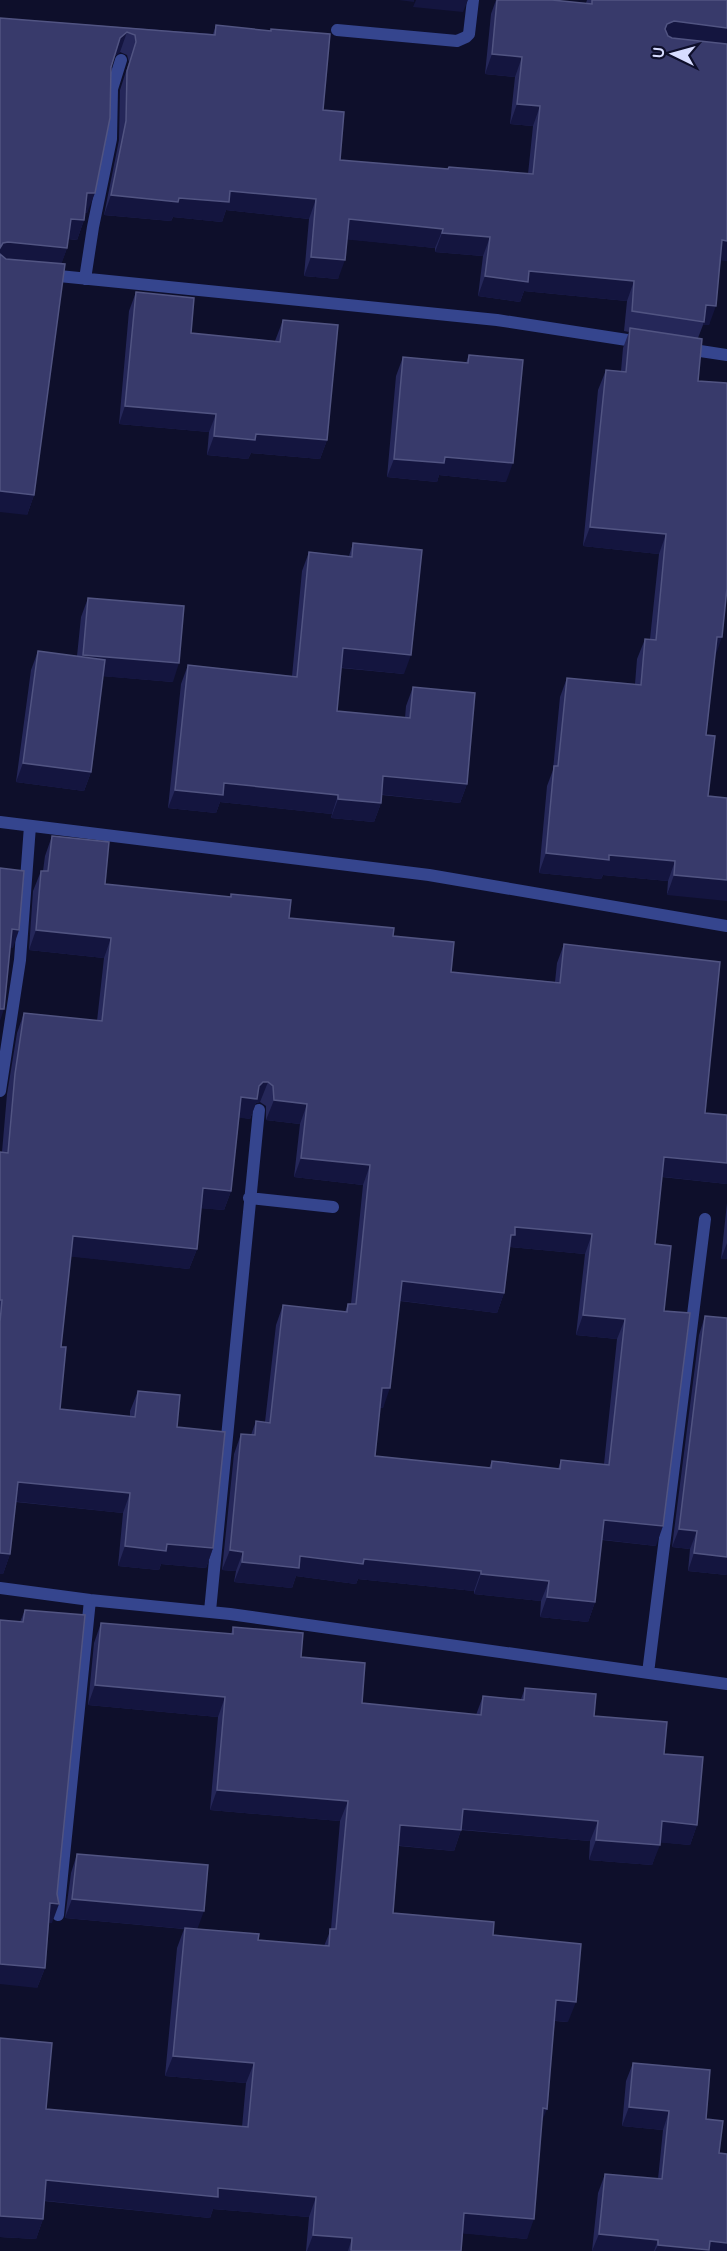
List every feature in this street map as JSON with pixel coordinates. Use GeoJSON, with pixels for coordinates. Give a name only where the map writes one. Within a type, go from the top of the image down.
{"type":"FeatureCollection","features":[{"type":"Feature","properties":{"kind":"street"},"geometry":{"type":"LineString","coordinates":[[337,30],[457,41],[466,38],[469,34],[473,0]]}},
{"type":"Feature","properties":{"kind":"street"},"geometry":{"type":"LineString","coordinates":[[85,279],[111,139],[112,89],[121,60]]}},
{"type":"Feature","properties":{"kind":"street"},"geometry":{"type":"LineString","coordinates":[[32,273],[496,321],[727,355]]}},
{"type":"Feature","properties":{"kind":"street"},"geometry":{"type":"LineString","coordinates":[[0,822],[429,875],[727,926]]}},
{"type":"Feature","properties":{"kind":"street"},"geometry":{"type":"LineString","coordinates":[[0,1091],[20,960],[30,826]]}},
{"type":"Feature","properties":{"kind":"street"},"geometry":{"type":"LineString","coordinates":[[210,1611],[259,1110]]}},
{"type":"Feature","properties":{"kind":"street"},"geometry":{"type":"LineString","coordinates":[[249,1198],[333,1207]]}},
{"type":"Feature","properties":{"kind":"street"},"geometry":{"type":"LineString","coordinates":[[648,1673],[705,1219]]}},
{"type":"Feature","properties":{"kind":"street"},"geometry":{"type":"LineString","coordinates":[[0,1588],[90,1600],[210,1611],[727,1684]]}},
{"type":"Feature","properties":{"kind":"street"},"geometry":{"type":"LineString","coordinates":[[58,1915],[90,1600]]}},
{"type":"Feature","properties":{"kind":"building"},"geometry":{"type":"Polygon","coordinates":[[[497,0],[552,0],[592,4],[592,0],[727,0],[727,28],[674,21],[667,24],[665,29],[668,36],[672,38],[727,44],[727,241],[722,240],[716,306],[706,305],[704,322],[632,311],[634,281],[529,271],[528,282],[485,276],[490,237],[442,233],[443,229],[349,219],[345,260],[311,257],[316,199],[230,191],[229,202],[179,198],[178,202],[111,195],[126,121],[127,71],[136,42],[135,35],[127,32],[120,38],[111,67],[110,118],[95,193],[87,193],[84,220],[71,219],[67,248],[8,242],[3,243],[0,248],[0,18],[215,35],[216,25],[330,34],[323,110],[344,112],[340,160],[533,174],[540,106],[517,104],[522,57],[492,54],[497,0]]]}},
{"type":"Feature","properties":{"kind":"building"},"geometry":{"type":"Polygon","coordinates":[[[0,254],[6,259],[65,264],[34,495],[0,491],[0,254]]]}},
{"type":"Feature","properties":{"kind":"building"},"geometry":{"type":"Polygon","coordinates":[[[136,292],[194,298],[191,333],[280,342],[283,320],[338,325],[327,440],[256,434],[255,440],[214,436],[216,414],[125,406],[136,292]]]}},
{"type":"Feature","properties":{"kind":"building"},"geometry":{"type":"Polygon","coordinates":[[[630,328],[702,339],[698,381],[727,383],[727,588],[722,637],[717,637],[706,735],[715,736],[708,796],[727,798],[727,880],[674,875],[675,861],[609,855],[609,860],[546,853],[554,766],[558,766],[567,678],[641,685],[645,639],[656,640],[666,534],[590,527],[606,370],[626,372],[630,328]]]}},
{"type":"Feature","properties":{"kind":"building"},"geometry":{"type":"Polygon","coordinates":[[[469,355],[523,360],[513,463],[445,457],[444,463],[394,459],[403,357],[468,363],[469,355]]]}},
{"type":"Feature","properties":{"kind":"building"},"geometry":{"type":"Polygon","coordinates":[[[353,543],[422,550],[411,655],[343,648],[337,711],[410,718],[413,687],[475,693],[467,784],[383,776],[381,803],[338,799],[338,795],[224,783],[223,795],[175,790],[188,665],[297,677],[309,552],[352,557],[353,543]]]}},
{"type":"Feature","properties":{"kind":"building"},"geometry":{"type":"Polygon","coordinates":[[[88,598],[184,606],[179,663],[83,655],[88,598]]]}},
{"type":"Feature","properties":{"kind":"building"},"geometry":{"type":"Polygon","coordinates":[[[38,651],[105,660],[91,772],[23,763],[38,651]]]}},
{"type":"Feature","properties":{"kind":"building"},"geometry":{"type":"Polygon","coordinates":[[[52,836],[109,842],[105,884],[231,897],[231,894],[291,900],[289,918],[394,928],[393,936],[454,942],[451,972],[560,983],[564,944],[720,962],[705,1113],[727,1115],[727,1163],[664,1157],[655,1244],[671,1246],[664,1311],[690,1313],[663,1526],[604,1520],[595,1602],[547,1597],[549,1581],[481,1574],[481,1571],[364,1559],[363,1564],[300,1556],[299,1568],[242,1562],[243,1552],[230,1550],[241,1434],[255,1435],[256,1421],[270,1423],[283,1305],[347,1312],[348,1304],[356,1304],[370,1165],[301,1158],[307,1104],[274,1100],[273,1086],[268,1082],[263,1082],[259,1086],[257,1099],[241,1097],[231,1191],[203,1188],[197,1249],[73,1236],[61,1347],[66,1347],[60,1409],[135,1417],[138,1391],[180,1395],[177,1427],[225,1432],[213,1548],[167,1544],[166,1551],[125,1546],[130,1493],[18,1482],[10,1554],[0,1553],[0,1322],[2,1300],[0,1300],[0,1152],[8,1153],[15,1074],[24,1013],[102,1021],[111,938],[36,930],[41,871],[48,871],[52,836]],[[515,1227],[515,1235],[511,1235],[504,1293],[402,1281],[390,1388],[382,1388],[375,1456],[491,1468],[492,1461],[560,1469],[561,1460],[609,1465],[625,1319],[583,1315],[592,1234],[515,1227]]]}},
{"type":"Feature","properties":{"kind":"building"},"geometry":{"type":"Polygon","coordinates":[[[0,868],[24,871],[19,930],[12,929],[4,1009],[0,1009],[0,868]]]}},
{"type":"Feature","properties":{"kind":"building"},"geometry":{"type":"Polygon","coordinates":[[[705,1316],[727,1318],[727,1557],[694,1553],[697,1531],[679,1529],[705,1316]]]}},
{"type":"Feature","properties":{"kind":"building"},"geometry":{"type":"Polygon","coordinates":[[[25,1610],[85,1615],[57,1894],[59,1904],[50,1903],[45,1968],[0,1964],[0,1620],[23,1622],[25,1610]]]}},
{"type":"Feature","properties":{"kind":"building"},"geometry":{"type":"Polygon","coordinates":[[[101,1623],[233,1634],[233,1627],[303,1633],[301,1657],[365,1663],[362,1703],[481,1715],[483,1696],[524,1700],[525,1688],[596,1694],[594,1716],[667,1722],[664,1754],[703,1757],[697,1825],[662,1821],[660,1845],[596,1840],[598,1821],[463,1809],[461,1830],[400,1825],[393,1913],[494,1922],[493,1935],[581,1944],[576,2002],[556,2000],[547,2109],[543,2108],[534,2219],[464,2213],[461,2251],[351,2251],[352,2238],[313,2235],[316,2197],[218,2188],[218,2197],[46,2180],[43,2219],[0,2216],[0,2038],[52,2043],[46,2109],[248,2127],[254,2063],[173,2056],[185,1928],[259,1934],[258,1940],[329,1946],[330,1929],[336,1929],[348,1801],[217,1790],[225,1697],[95,1685],[101,1623]]]}},
{"type":"Feature","properties":{"kind":"building"},"geometry":{"type":"Polygon","coordinates":[[[77,1854],[208,1865],[204,1911],[72,1899],[77,1854]]]}},
{"type":"Feature","properties":{"kind":"building"},"geometry":{"type":"Polygon","coordinates":[[[633,2063],[710,2070],[706,2119],[723,2121],[719,2153],[727,2154],[727,2243],[710,2241],[709,2250],[658,2245],[658,2240],[599,2234],[605,2174],[662,2179],[669,2111],[629,2107],[633,2063]]]}}]}
